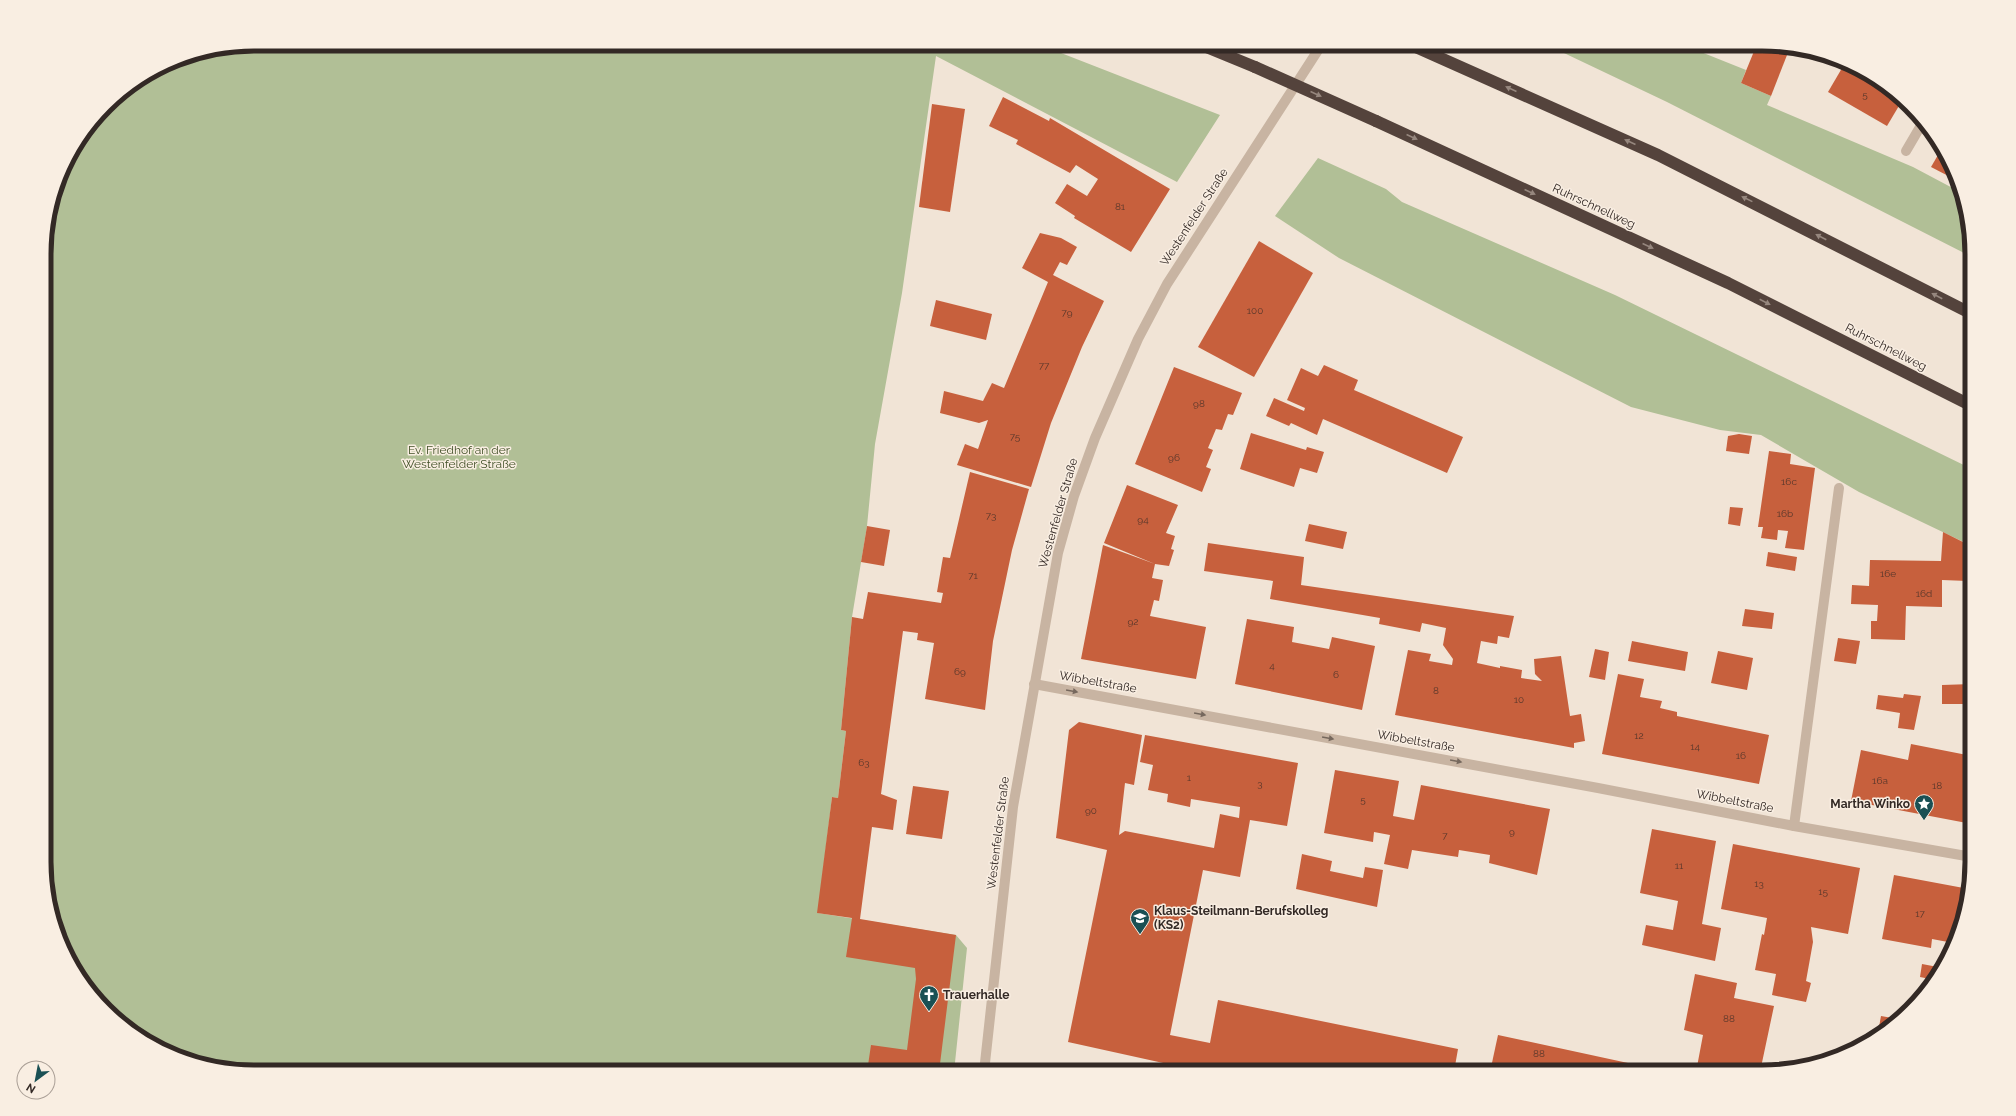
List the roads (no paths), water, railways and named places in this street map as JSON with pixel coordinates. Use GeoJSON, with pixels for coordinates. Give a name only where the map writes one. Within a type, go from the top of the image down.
{"type":"FeatureCollection","features":[{"type":"Feature","properties":{"kind":"highway","name":"Ruhrschnellweg"},"geometry":{"type":"LineString","coordinates":[[1216,51],[1376,121],[1728,283],[1965,402]]}},
{"type":"Feature","properties":{"kind":"highway"},"geometry":{"type":"LineString","coordinates":[[1424,51],[1658,155],[1965,310]]}},
{"type":"Feature","properties":{"kind":"street","name":"Westenfelder Straße"},"geometry":{"type":"LineString","coordinates":[[985,1065],[1013,807],[1058,553],[1074,496],[1095,438],[1138,339],[1167,284],[1317,51]]}},
{"type":"Feature","properties":{"kind":"street"},"geometry":{"type":"LineString","coordinates":[[1906,151],[1920,127]]}},
{"type":"Feature","properties":{"kind":"street"},"geometry":{"type":"LineString","coordinates":[[1794,826],[1839,488]]}},
{"type":"Feature","properties":{"kind":"street","name":"Wibbeltstraße"},"geometry":{"type":"LineString","coordinates":[[1034,684],[1590,786],[1794,826],[1965,856]]}},
{"type":"Feature","properties":{"kind":"place","name":"Martha Winko"},"geometry":{"type":"Point","coordinates":[1924,821]}},
{"type":"Feature","properties":{"kind":"place","name":"Klaus-Steilmann-Berufskolleg (KS2)"},"geometry":{"type":"Point","coordinates":[1140,935]}},
{"type":"Feature","properties":{"kind":"place","name":"Trauerhalle"},"geometry":{"type":"Point","coordinates":[929,1012]}},
{"type":"Feature","properties":{"kind":"park label","name":"Ev. Friedhof an der Westenfelder Straße"},"geometry":{"type":"Point","coordinates":[459,457]}}]}
